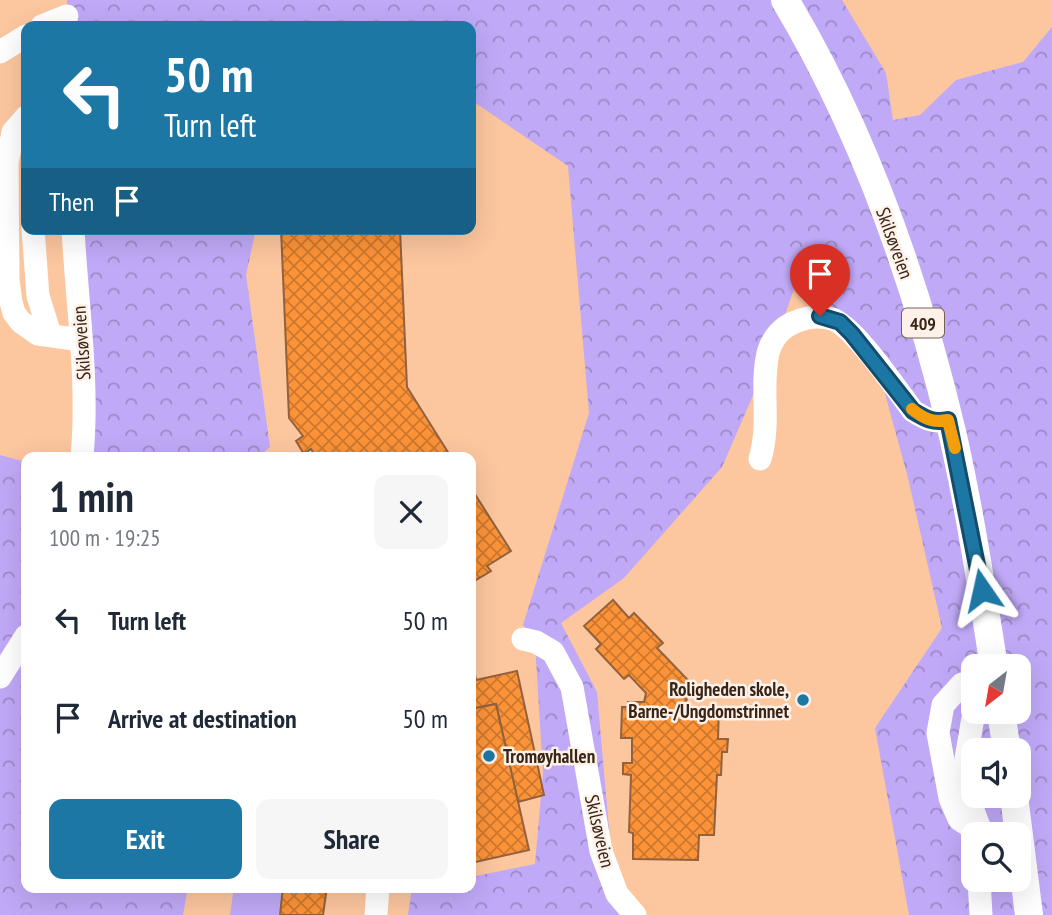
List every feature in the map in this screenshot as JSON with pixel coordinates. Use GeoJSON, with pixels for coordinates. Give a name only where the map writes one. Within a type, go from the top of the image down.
{"type":"FeatureCollection","features":[{"type":"Feature","properties":{"kind":"main road","name":"Skilsøveien"},"geometry":{"type":"LineString","coordinates":[[785,0],[830,83],[865,162],[919,308],[948,420],[993,654]]}},
{"type":"Feature","properties":{"kind":"main road"},"geometry":{"type":"LineString","coordinates":[[1026,892],[1029,915]]}},
{"type":"Feature","properties":{"kind":"street"},"geometry":{"type":"LineString","coordinates":[[0,52],[21,39]]}},
{"type":"Feature","properties":{"kind":"street"},"geometry":{"type":"LineString","coordinates":[[21,123],[13,132],[6,163],[8,280],[11,302],[21,322],[38,334],[81,340]]}},
{"type":"Feature","properties":{"kind":"street"},"geometry":{"type":"LineString","coordinates":[[33,235],[38,296],[50,334]]}},
{"type":"Feature","properties":{"kind":"street","name":"Skilsøveien"},"geometry":{"type":"LineString","coordinates":[[73,235],[85,426],[82,452]]}},
{"type":"Feature","properties":{"kind":"street"},"geometry":{"type":"LineString","coordinates":[[761,459],[767,431],[765,370],[769,349],[785,326],[804,318],[820,316],[840,322],[913,411],[936,422],[948,420]]}},
{"type":"Feature","properties":{"kind":"street","name":"Skilsøveien"},"geometry":{"type":"LineString","coordinates":[[523,639],[536,642],[553,652],[572,687],[601,851],[617,894],[635,915]]}},
{"type":"Feature","properties":{"kind":"street"},"geometry":{"type":"LineString","coordinates":[[0,677],[21,644]]}},
{"type":"Feature","properties":{"kind":"street"},"geometry":{"type":"LineString","coordinates":[[961,685],[943,705],[938,733],[950,799],[959,819],[964,822]]}},
{"type":"Feature","properties":{"kind":"street"},"geometry":{"type":"LineString","coordinates":[[972,724],[964,770],[977,822]]}},
{"type":"Feature","properties":{"kind":"street"},"geometry":{"type":"LineString","coordinates":[[980,892],[981,915]]}},
{"type":"Feature","properties":{"kind":"street"},"geometry":{"type":"LineString","coordinates":[[376,915],[378,893]]}},
{"type":"Feature","properties":{"kind":"green space"},"geometry":{"type":"Polygon","coordinates":[[[67,0],[842,0],[886,73],[893,120],[920,115],[956,80],[1023,62],[1052,27],[1052,915],[909,915],[875,728],[942,628],[908,478],[874,353],[825,300],[795,286],[774,347],[722,467],[624,578],[561,623],[597,692],[615,897],[636,915],[408,915],[411,893],[476,893],[476,876],[535,864],[543,773],[535,644],[523,625],[589,413],[568,166],[476,103],[476,21],[68,21],[67,0]]]}},
{"type":"Feature","properties":{"kind":"green space"},"geometry":{"type":"Polygon","coordinates":[[[70,235],[255,235],[246,275],[270,447],[264,452],[86,452],[70,235]]]}},
{"type":"Feature","properties":{"kind":"green space"},"geometry":{"type":"Polygon","coordinates":[[[0,455],[21,461],[21,893],[187,893],[183,915],[0,915],[0,455]]]}},
{"type":"Feature","properties":{"kind":"green space"},"geometry":{"type":"Polygon","coordinates":[[[233,893],[282,893],[280,915],[230,915],[233,893]]]}},
{"type":"Feature","properties":{"kind":"building"},"geometry":{"type":"Polygon","coordinates":[[[281,235],[400,235],[407,387],[448,452],[313,452],[311,449],[303,452],[296,441],[303,436],[289,418],[281,235]]]}},
{"type":"Feature","properties":{"kind":"building"},"geometry":{"type":"Polygon","coordinates":[[[476,496],[511,551],[487,566],[491,571],[476,580],[476,496]]]}},
{"type":"Feature","properties":{"kind":"building"},"geometry":{"type":"Polygon","coordinates":[[[613,600],[629,618],[634,613],[663,643],[657,648],[688,680],[686,708],[719,709],[718,739],[728,739],[727,752],[722,752],[721,775],[717,775],[714,835],[699,835],[698,860],[633,859],[633,833],[629,832],[631,775],[623,774],[623,763],[632,763],[632,738],[621,738],[622,707],[628,707],[628,702],[644,702],[646,693],[629,675],[624,679],[596,649],[601,644],[584,626],[613,600]]]}},
{"type":"Feature","properties":{"kind":"building"},"geometry":{"type":"Polygon","coordinates":[[[517,671],[544,795],[518,802],[496,704],[476,708],[476,680],[517,671]]]}},
{"type":"Feature","properties":{"kind":"building","name":"Tromøyhallen"},"geometry":{"type":"Polygon","coordinates":[[[496,704],[529,850],[476,862],[476,708],[496,704]]]}},
{"type":"Feature","properties":{"kind":"building"},"geometry":{"type":"Polygon","coordinates":[[[282,893],[326,893],[323,915],[280,915],[282,893]]]}},
{"type":"Feature","properties":{"kind":"slow traffic"},"geometry":{"type":"LineString","coordinates":[[912,409],[926,419],[936,422],[948,420],[955,448]]}},
{"type":"Feature","properties":{"kind":"place","name":"Roligheden skole, Barne-/Ungdomstrinnet"},"geometry":{"type":"Point","coordinates":[803,700]}},
{"type":"Feature","properties":{"kind":"place","name":"Tromøyhallen"},"geometry":{"type":"Point","coordinates":[489,756]}},
{"type":"Feature","properties":{"kind":"route"},"geometry":{"type":"LineString","coordinates":[[820,316],[840,322],[852,334],[913,411],[936,422],[948,420],[982,590]]}}]}
